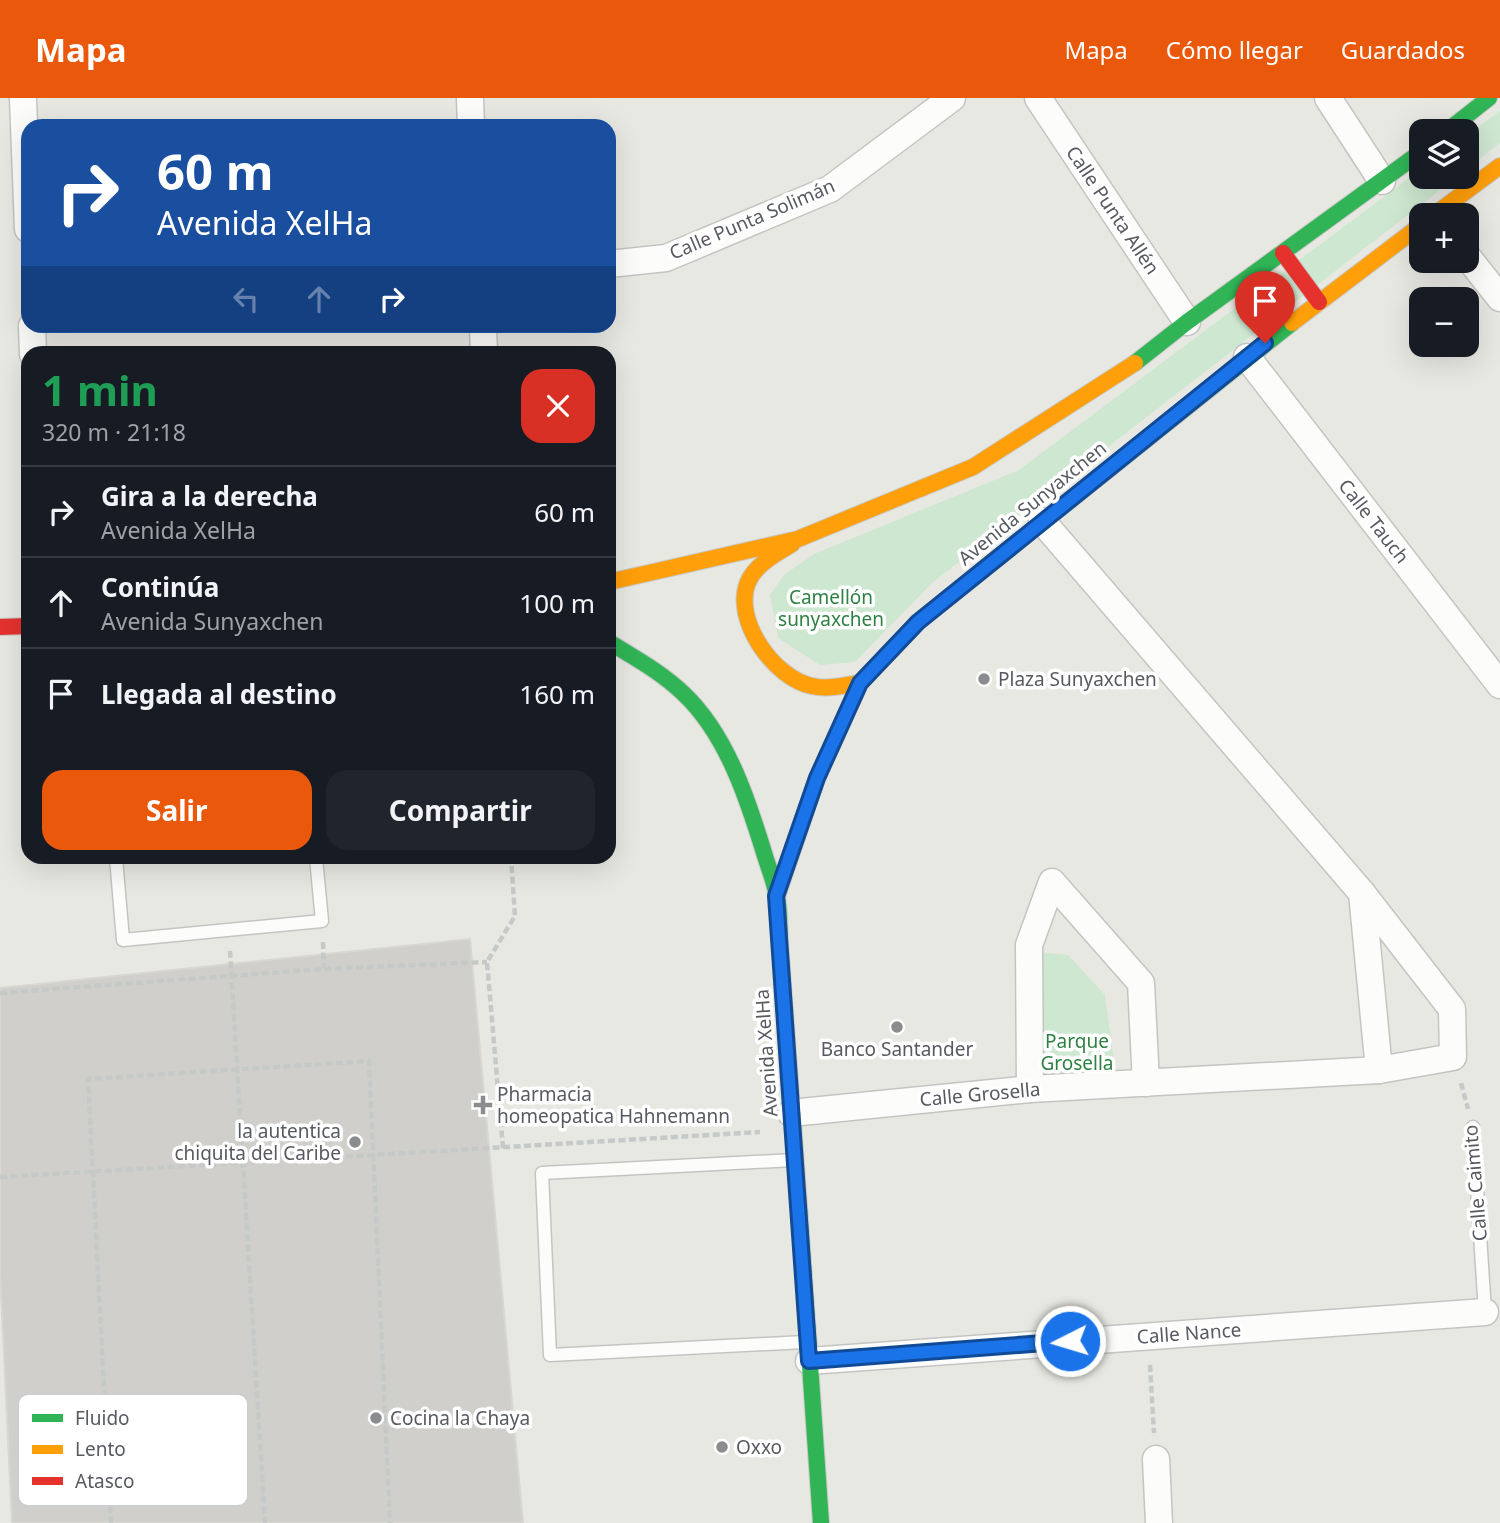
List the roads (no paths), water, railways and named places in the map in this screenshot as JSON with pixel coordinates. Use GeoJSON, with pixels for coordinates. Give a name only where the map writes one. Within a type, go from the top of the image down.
{"type":"FeatureCollection","features":[{"type":"Feature","properties":{"kind":"street"},"geometry":{"type":"LineString","coordinates":[[23,98],[24,119]]}},
{"type":"Feature","properties":{"kind":"street"},"geometry":{"type":"LineString","coordinates":[[470,98],[471,119]]}},
{"type":"Feature","properties":{"kind":"street","name":"Calle Punta Solimán"},"geometry":{"type":"LineString","coordinates":[[616,263],[666,258],[830,189],[952,98]]}},
{"type":"Feature","properties":{"kind":"street","name":"Calle Punta Allén"},"geometry":{"type":"LineString","coordinates":[[1038,98],[1187,322]]}},
{"type":"Feature","properties":{"kind":"street"},"geometry":{"type":"LineString","coordinates":[[1328,98],[1382,181]]}},
{"type":"Feature","properties":{"kind":"street"},"geometry":{"type":"LineString","coordinates":[[1462,119],[1489,98]]}},
{"type":"Feature","properties":{"kind":"street"},"geometry":{"type":"LineString","coordinates":[[616,580],[798,539],[973,467],[1144,357],[1187,322],[1409,161]]}},
{"type":"Feature","properties":{"kind":"street"},"geometry":{"type":"LineString","coordinates":[[1451,203],[1500,166]]}},
{"type":"Feature","properties":{"kind":"street","name":"Avenida Sunyaxchen"},"geometry":{"type":"LineString","coordinates":[[776,896],[817,778],[860,683],[918,622],[1247,357],[1409,234]]}},
{"type":"Feature","properties":{"kind":"street"},"geometry":{"type":"LineString","coordinates":[[1283,253],[1319,303]]}},
{"type":"Feature","properties":{"kind":"street"},"geometry":{"type":"LineString","coordinates":[[1479,271],[1500,298]]}},
{"type":"Feature","properties":{"kind":"street","name":"Calle Tauch"},"geometry":{"type":"LineString","coordinates":[[1247,357],[1500,685]]}},
{"type":"Feature","properties":{"kind":"street"},"geometry":{"type":"LineString","coordinates":[[1042,521],[1363,893],[1379,1070]]}},
{"type":"Feature","properties":{"kind":"street"},"geometry":{"type":"LineString","coordinates":[[798,539],[759,567],[747,584],[746,611],[755,640],[774,667],[801,682],[823,688],[860,683]]}},
{"type":"Feature","properties":{"kind":"street"},"geometry":{"type":"LineString","coordinates":[[0,628],[21,626]]}},
{"type":"Feature","properties":{"kind":"street","name":"Avenida XelHa"},"geometry":{"type":"LineString","coordinates":[[616,646],[665,676],[700,712],[733,770],[756,826],[776,896],[821,1523]]}},
{"type":"Feature","properties":{"kind":"street"},"geometry":{"type":"LineString","coordinates":[[1030,1089],[1029,945],[1052,882],[1141,983],[1146,1083]]}},
{"type":"Feature","properties":{"kind":"street","name":"Calle Grosella"},"geometry":{"type":"LineString","coordinates":[[792,1122],[1030,1089],[1379,1070],[1453,1057],[1452,1009],[1363,893]]}},
{"type":"Feature","properties":{"kind":"street","name":"Calle Nance"},"geometry":{"type":"LineString","coordinates":[[808,1351],[1149,1335],[1485,1312]]}},
{"type":"Feature","properties":{"kind":"street"},"geometry":{"type":"LineString","coordinates":[[1156,1458],[1159,1523]]}},
{"type":"Feature","properties":{"kind":"lane"},"geometry":{"type":"LineString","coordinates":[[117,864],[123,940],[322,921],[317,864]]}},
{"type":"Feature","properties":{"kind":"lane","name":"Calle Caimito"},"geometry":{"type":"LineString","coordinates":[[1473,1127],[1485,1312]]}},
{"type":"Feature","properties":{"kind":"lane"},"geometry":{"type":"LineString","coordinates":[[794,1160],[542,1173],[550,1355],[808,1351]]}},
{"type":"Feature","properties":{"kind":"place","name":"Plaza Sunyaxchen"},"geometry":{"type":"Point","coordinates":[984,679]}},
{"type":"Feature","properties":{"kind":"place","name":"Banco Santander"},"geometry":{"type":"Point","coordinates":[897,1027]}},
{"type":"Feature","properties":{"kind":"place","name":"Pharmacia homeopatica Hahnemann"},"geometry":{"type":"Point","coordinates":[483,1105]}},
{"type":"Feature","properties":{"kind":"place","name":"la autentica chiquita del Caribe"},"geometry":{"type":"Point","coordinates":[355,1142]}},
{"type":"Feature","properties":{"kind":"place","name":"Cocina la Chaya"},"geometry":{"type":"Point","coordinates":[376,1418]}},
{"type":"Feature","properties":{"kind":"place","name":"Oxxo"},"geometry":{"type":"Point","coordinates":[722,1447]}},
{"type":"Feature","properties":{"kind":"park label","name":"Camellón sunyaxchen"},"geometry":{"type":"Point","coordinates":[831,608]}},
{"type":"Feature","properties":{"kind":"park label","name":"Parque Grosella"},"geometry":{"type":"Point","coordinates":[1077,1052]}}]}
